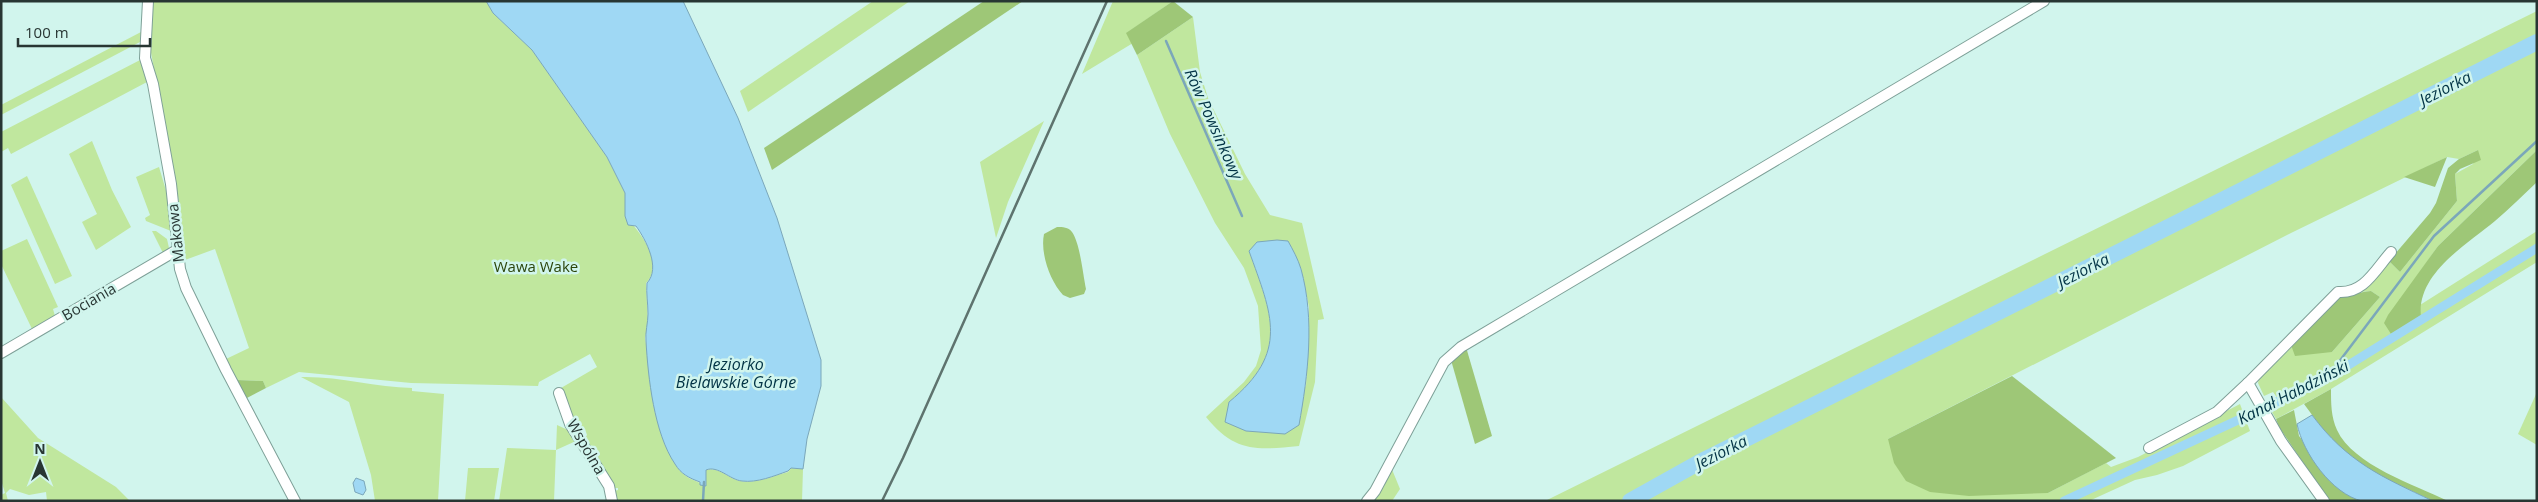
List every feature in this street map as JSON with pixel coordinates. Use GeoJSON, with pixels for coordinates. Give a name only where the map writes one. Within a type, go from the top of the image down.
{"type":"FeatureCollection","features":[{"type":"Feature","properties":{"kind":"street","name":"Makowa"},"geometry":{"type":"LineString","coordinates":[[148,1],[145,58],[153,84],[171,184],[176,250],[186,288],[294,501]]}},
{"type":"Feature","properties":{"kind":"street"},"geometry":{"type":"LineString","coordinates":[[1367,501],[1375,492],[1440,369],[1461,347],[2044,1]]}},
{"type":"Feature","properties":{"kind":"street","name":"Bociania"},"geometry":{"type":"LineString","coordinates":[[1,353],[176,250]]}},
{"type":"Feature","properties":{"kind":"street"},"geometry":{"type":"LineString","coordinates":[[2149,448],[2217,412],[2338,292],[2348,293],[2359,290],[2391,252]]}},
{"type":"Feature","properties":{"kind":"street"},"geometry":{"type":"LineString","coordinates":[[2248,383],[2281,440],[2324,501]]}},
{"type":"Feature","properties":{"kind":"street","name":"Wspólna"},"geometry":{"type":"LineString","coordinates":[[559,393],[570,424],[609,486],[612,501]]}},
{"type":"Feature","properties":{"kind":"green space","name":"Wawa Wake"},"geometry":{"type":"Polygon","coordinates":[[[152,1],[486,1],[493,13],[532,50],[607,157],[625,193],[625,216],[643,239],[652,257],[653,267],[646,283],[648,326],[645,338],[657,412],[668,450],[676,465],[686,476],[706,486],[706,470],[710,469],[719,471],[736,480],[746,482],[758,481],[788,472],[791,468],[803,469],[802,501],[615,501],[614,491],[618,490],[618,488],[613,488],[583,441],[587,435],[585,429],[579,434],[561,388],[597,367],[590,354],[539,382],[538,386],[411,383],[299,372],[266,388],[263,381],[237,380],[226,359],[249,348],[215,249],[185,260],[180,207],[149,42],[152,1]]]}},
{"type":"Feature","properties":{"kind":"green space"},"geometry":{"type":"Polygon","coordinates":[[[873,1],[910,1],[748,112],[740,91],[873,1]]]}},
{"type":"Feature","properties":{"kind":"green space"},"geometry":{"type":"Polygon","coordinates":[[[984,1],[1023,1],[772,170],[764,148],[984,1]]]}},
{"type":"Feature","properties":{"kind":"green space"},"geometry":{"type":"Polygon","coordinates":[[[1113,1],[1173,1],[1127,33],[1133,43],[1082,74],[1113,1]]]}},
{"type":"Feature","properties":{"kind":"green space"},"geometry":{"type":"Polygon","coordinates":[[[1173,1],[1193,17],[1137,55],[1126,33],[1173,1]]]}},
{"type":"Feature","properties":{"kind":"green space"},"geometry":{"type":"Polygon","coordinates":[[[2537,11],[2537,150],[2438,246],[2385,323],[2420,305],[2537,231],[2537,262],[2331,389],[2276,419],[2272,412],[2283,406],[2273,392],[2264,396],[2258,383],[2259,378],[2291,345],[2294,350],[2332,352],[2380,297],[2371,291],[2361,292],[2389,261],[2400,272],[2457,201],[2455,174],[2473,164],[2478,150],[2459,159],[2447,157],[2291,233],[1888,439],[2048,493],[2106,463],[2111,467],[2138,457],[2240,404],[2250,431],[2183,466],[2135,480],[2089,501],[1545,501],[2537,11]]]}},
{"type":"Feature","properties":{"kind":"green space"},"geometry":{"type":"Polygon","coordinates":[[[1193,17],[1200,72],[1208,98],[1245,174],[1270,215],[1302,223],[1324,319],[1318,320],[1315,382],[1299,446],[1259,448],[1237,443],[1217,429],[1206,417],[1244,382],[1256,366],[1261,350],[1258,306],[1244,268],[1215,223],[1170,134],[1137,55],[1193,17]],[[1249,251],[1269,314],[1270,332],[1268,349],[1261,366],[1248,384],[1229,402],[1306,386],[1309,307],[1301,268],[1249,251]]]}},
{"type":"Feature","properties":{"kind":"green space"},"geometry":{"type":"Polygon","coordinates":[[[141,32],[140,42],[1,115],[1,105],[141,32]]]}},
{"type":"Feature","properties":{"kind":"green space"},"geometry":{"type":"Polygon","coordinates":[[[142,59],[147,82],[11,154],[8,148],[1,152],[1,132],[142,59]]]}},
{"type":"Feature","properties":{"kind":"green space"},"geometry":{"type":"Polygon","coordinates":[[[1044,121],[1008,202],[996,238],[980,162],[1044,121]]]}},
{"type":"Feature","properties":{"kind":"green space"},"geometry":{"type":"Polygon","coordinates":[[[92,141],[112,190],[131,227],[96,250],[82,222],[97,214],[69,154],[92,141]]]}},
{"type":"Feature","properties":{"kind":"green space"},"geometry":{"type":"Polygon","coordinates":[[[2478,150],[2481,160],[2460,169],[2455,174],[2457,201],[2400,272],[2389,261],[2430,213],[2436,203],[2448,168],[2459,159],[2478,150]]]}},
{"type":"Feature","properties":{"kind":"green space"},"geometry":{"type":"Polygon","coordinates":[[[2537,150],[2537,182],[2495,221],[2445,262],[2426,287],[2421,317],[2391,334],[2384,323],[2388,315],[2438,246],[2537,150]]]}},
{"type":"Feature","properties":{"kind":"green space"},"geometry":{"type":"Polygon","coordinates":[[[2447,157],[2435,187],[2404,177],[2447,157]]]}},
{"type":"Feature","properties":{"kind":"green space"},"geometry":{"type":"Polygon","coordinates":[[[159,167],[170,204],[171,231],[146,221],[145,218],[150,215],[136,177],[159,167]]]}},
{"type":"Feature","properties":{"kind":"green space"},"geometry":{"type":"Polygon","coordinates":[[[27,176],[72,276],[55,284],[11,185],[27,176]]]}},
{"type":"Feature","properties":{"kind":"green space"},"geometry":{"type":"Polygon","coordinates":[[[1057,227],[1069,229],[1075,237],[1086,289],[1084,294],[1070,298],[1063,295],[1050,275],[1043,250],[1044,234],[1057,227]]]}},
{"type":"Feature","properties":{"kind":"green space"},"geometry":{"type":"Polygon","coordinates":[[[152,231],[156,231],[167,239],[169,248],[163,253],[152,231]]]}},
{"type":"Feature","properties":{"kind":"green space"},"geometry":{"type":"Polygon","coordinates":[[[27,239],[58,307],[53,309],[55,316],[32,329],[1,264],[1,251],[27,239]]]}},
{"type":"Feature","properties":{"kind":"green space"},"geometry":{"type":"Polygon","coordinates":[[[2371,291],[2380,297],[2332,352],[2295,356],[2291,345],[2337,297],[2371,291]]]}},
{"type":"Feature","properties":{"kind":"green space"},"geometry":{"type":"Polygon","coordinates":[[[1466,347],[1492,436],[1475,444],[1451,360],[1466,347]]]}},
{"type":"Feature","properties":{"kind":"green space"},"geometry":{"type":"Polygon","coordinates":[[[2012,376],[2116,458],[2048,493],[1969,496],[1930,492],[1906,481],[1894,463],[1888,439],[2012,376]]]}},
{"type":"Feature","properties":{"kind":"green space"},"geometry":{"type":"Polygon","coordinates":[[[301,377],[329,378],[412,388],[412,391],[444,394],[438,501],[375,501],[371,475],[349,402],[301,377]]]}},
{"type":"Feature","properties":{"kind":"green space"},"geometry":{"type":"Polygon","coordinates":[[[237,380],[263,381],[266,388],[245,399],[237,380]]]}},
{"type":"Feature","properties":{"kind":"green space"},"geometry":{"type":"Polygon","coordinates":[[[2331,389],[2335,425],[2345,442],[2356,454],[2386,473],[2448,501],[2433,501],[2376,474],[2346,453],[2327,435],[2304,404],[2331,389]]]}},
{"type":"Feature","properties":{"kind":"green space"},"geometry":{"type":"Polygon","coordinates":[[[2537,392],[2537,445],[2518,434],[2537,392]]]}},
{"type":"Feature","properties":{"kind":"green space"},"geometry":{"type":"Polygon","coordinates":[[[1,397],[38,438],[116,487],[130,501],[47,501],[46,492],[29,495],[10,489],[6,493],[8,501],[1,501],[1,495],[5,493],[1,480],[1,397]]]}},
{"type":"Feature","properties":{"kind":"green space"},"geometry":{"type":"Polygon","coordinates":[[[2294,410],[2299,436],[2345,493],[2362,501],[2329,501],[2279,427],[2276,419],[2294,410]]]}},
{"type":"Feature","properties":{"kind":"green space"},"geometry":{"type":"Polygon","coordinates":[[[557,425],[568,430],[576,441],[556,450],[557,425]]]}},
{"type":"Feature","properties":{"kind":"green space"},"geometry":{"type":"Polygon","coordinates":[[[507,448],[556,450],[554,501],[499,501],[507,448]]]}},
{"type":"Feature","properties":{"kind":"green space"},"geometry":{"type":"Polygon","coordinates":[[[1391,467],[1400,489],[1392,501],[1372,501],[1391,467]]]}},
{"type":"Feature","properties":{"kind":"green space"},"geometry":{"type":"Polygon","coordinates":[[[468,468],[499,468],[494,501],[465,501],[468,468]]]}},
{"type":"Feature","properties":{"kind":"water","name":"Jeziorko Bielawskie Górne"},"geometry":{"type":"Polygon","coordinates":[[[486,1],[683,1],[738,118],[777,218],[821,360],[821,386],[807,439],[803,469],[791,468],[788,471],[771,477],[742,481],[715,469],[710,469],[706,470],[706,486],[700,485],[700,482],[692,479],[677,467],[668,451],[657,421],[648,371],[646,338],[648,314],[647,283],[653,270],[648,246],[636,226],[628,225],[625,216],[625,193],[607,157],[532,50],[493,13],[486,1]]]}},
{"type":"Feature","properties":{"kind":"water"},"geometry":{"type":"Polygon","coordinates":[[[1288,241],[1300,265],[1308,307],[1309,327],[1305,387],[1299,425],[1285,434],[1246,431],[1225,422],[1229,402],[1248,384],[1261,366],[1268,349],[1270,332],[1269,314],[1249,251],[1257,242],[1288,241]]]}},
{"type":"Feature","properties":{"kind":"water"},"geometry":{"type":"Polygon","coordinates":[[[2312,415],[2338,445],[2366,467],[2433,501],[2362,501],[2340,490],[2320,471],[2300,435],[2297,424],[2312,415]]]}},
{"type":"Feature","properties":{"kind":"water"},"geometry":{"type":"Polygon","coordinates":[[[356,478],[364,481],[366,490],[363,495],[355,492],[353,483],[356,478]]]}},
{"type":"Feature","properties":{"kind":"waterway","name":"Rów Powsinkowy"},"geometry":{"type":"LineString","coordinates":[[1166,41],[1242,216]]}},
{"type":"Feature","properties":{"kind":"waterway","name":"Jeziorka"},"geometry":{"type":"LineString","coordinates":[[1630,501],[1698,463],[2537,42]]}},
{"type":"Feature","properties":{"kind":"waterway"},"geometry":{"type":"LineString","coordinates":[[2326,379],[2434,236],[2537,141]]}},
{"type":"Feature","properties":{"kind":"waterway","name":"Kanał Habdziński"},"geometry":{"type":"LineString","coordinates":[[2064,501],[2326,379],[2537,248]]}},
{"type":"Feature","properties":{"kind":"waterway"},"geometry":{"type":"LineString","coordinates":[[703,501],[704,482]]}},
{"type":"Feature","properties":{"kind":"railway"},"geometry":{"type":"LineString","coordinates":[[882,501],[903,458],[1107,1]]}}]}
